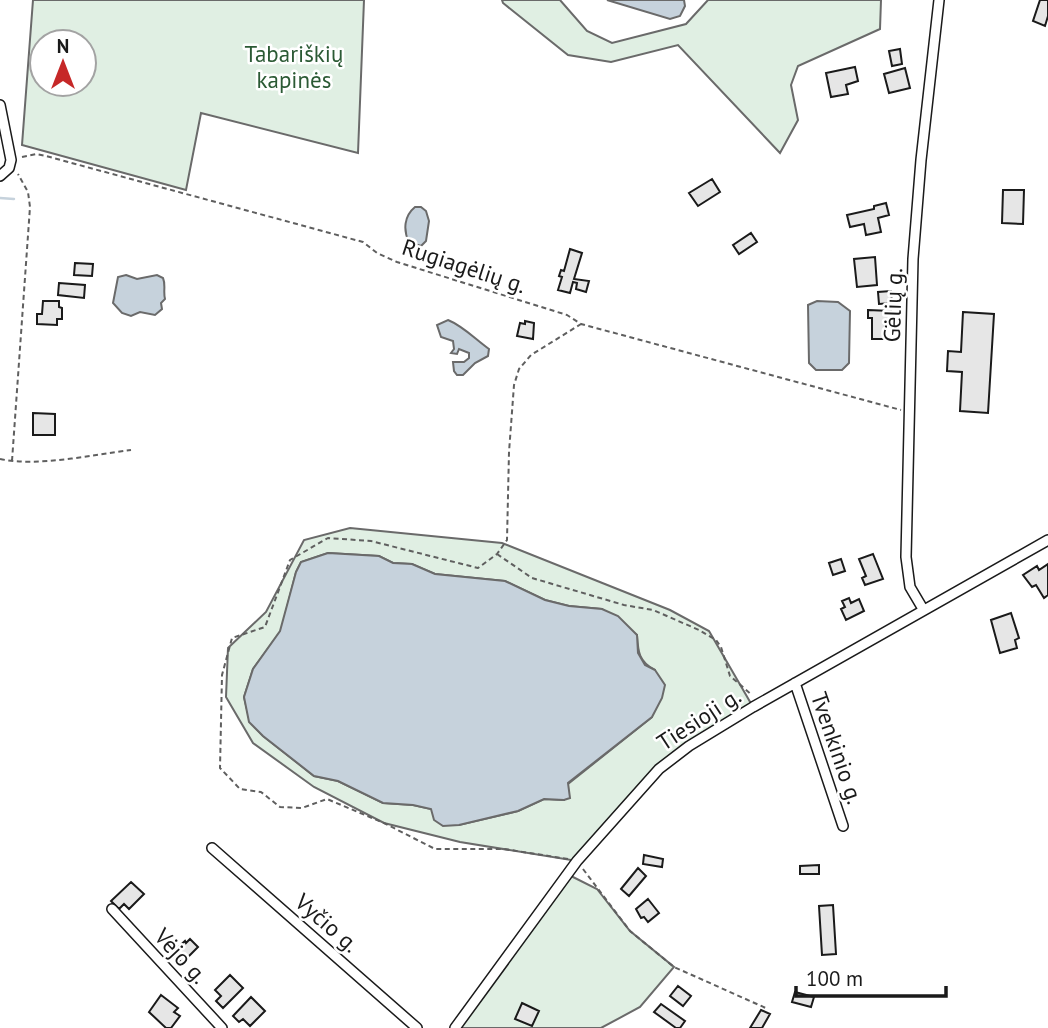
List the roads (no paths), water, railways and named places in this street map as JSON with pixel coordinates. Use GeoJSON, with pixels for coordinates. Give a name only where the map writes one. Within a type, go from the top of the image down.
{"type":"FeatureCollection","features":[{"type":"Feature","properties":{"kind":"street","name":"Gėlių g."},"geometry":{"type":"LineString","coordinates":[[923,609],[910,587],[906,557],[909,411],[917,204],[939,0]]}},
{"type":"Feature","properties":{"kind":"street"},"geometry":{"type":"LineString","coordinates":[[0,105],[10,164],[0,176]]}},
{"type":"Feature","properties":{"kind":"street","name":"Tiesioji g."},"geometry":{"type":"LineString","coordinates":[[455,1028],[577,861],[659,769],[689,746],[761,702],[1048,540]]}},
{"type":"Feature","properties":{"kind":"street","name":"Tvenkinio g."},"geometry":{"type":"LineString","coordinates":[[795,683],[843,825]]}},
{"type":"Feature","properties":{"kind":"street","name":"Vyčio g."},"geometry":{"type":"LineString","coordinates":[[212,848],[417,1028]]}},
{"type":"Feature","properties":{"kind":"street","name":"Vėjo g."},"geometry":{"type":"LineString","coordinates":[[112,909],[222,1028]]}},
{"type":"Feature","properties":{"kind":"waterway"},"geometry":{"type":"LineString","coordinates":[[0,198],[14,199]]}},
{"type":"Feature","properties":{"kind":"park label","name":"Tabariškių kapinės"},"geometry":{"type":"Point","coordinates":[294,67]}}]}
